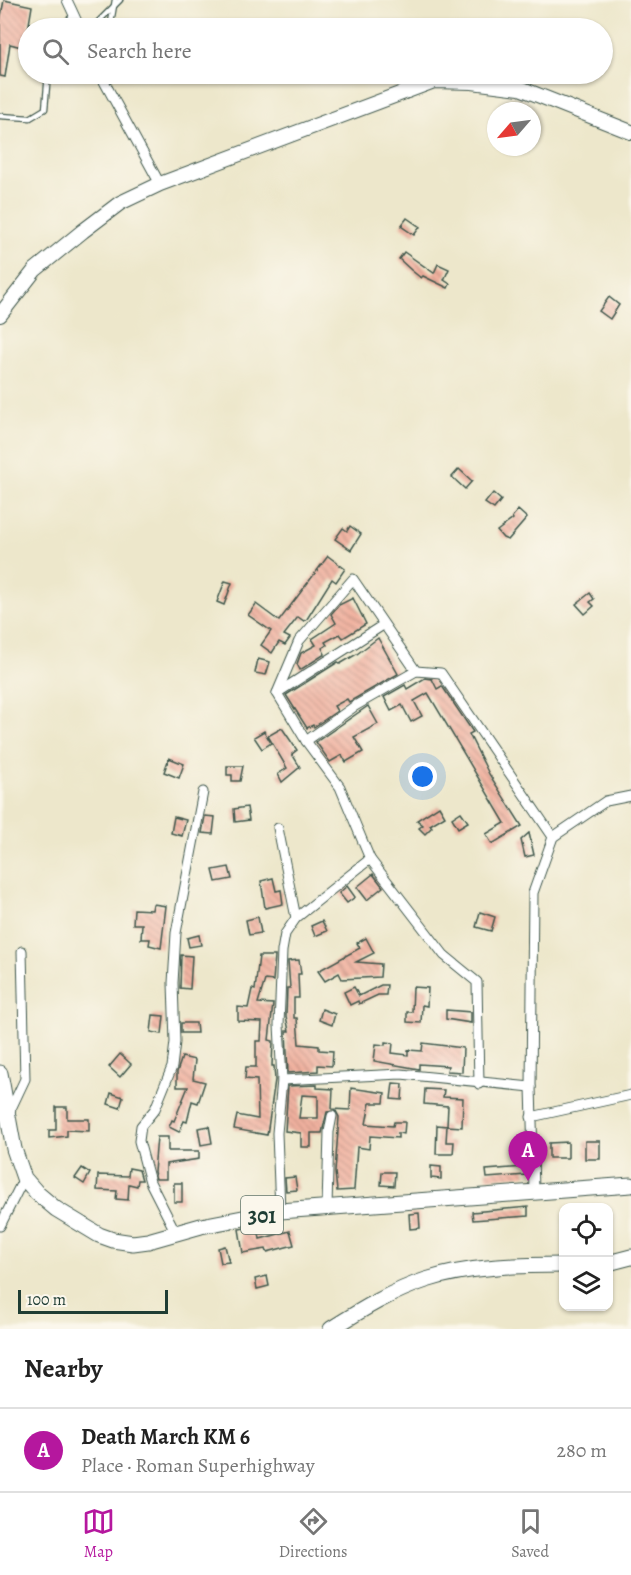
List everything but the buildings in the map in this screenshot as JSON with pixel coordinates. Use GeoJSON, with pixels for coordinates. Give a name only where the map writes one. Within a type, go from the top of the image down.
{"type":"FeatureCollection","features":[{"type":"Feature","properties":{"kind":"main road"},"geometry":{"type":"LineString","coordinates":[[0,315],[35,270],[120,203],[160,184],[426,84]]}},
{"type":"Feature","properties":{"kind":"main road"},"geometry":{"type":"LineString","coordinates":[[488,84],[520,88],[631,132]]}},
{"type":"Feature","properties":{"kind":"main road","name":"301"},"geometry":{"type":"LineString","coordinates":[[0,1073],[14,1149],[24,1178],[56,1209],[106,1238],[133,1243],[280,1211],[534,1190],[631,1185]]}},
{"type":"Feature","properties":{"kind":"main road"},"geometry":{"type":"LineString","coordinates":[[613,1262],[631,1257]]}},
{"type":"Feature","properties":{"kind":"main road"},"geometry":{"type":"LineString","coordinates":[[331,1329],[392,1293],[427,1279],[467,1271],[559,1265]]}},
{"type":"Feature","properties":{"kind":"street"},"geometry":{"type":"LineString","coordinates":[[67,0],[75,18]]}},
{"type":"Feature","properties":{"kind":"street"},"geometry":{"type":"LineString","coordinates":[[106,84],[160,184]]}},
{"type":"Feature","properties":{"kind":"street"},"geometry":{"type":"LineString","coordinates":[[277,693],[299,642],[352,579],[416,671]]}},
{"type":"Feature","properties":{"kind":"street"},"geometry":{"type":"LineString","coordinates":[[277,693],[383,625]]}},
{"type":"Feature","properties":{"kind":"street"},"geometry":{"type":"LineString","coordinates":[[306,741],[355,706],[416,671],[441,673],[553,837]]}},
{"type":"Feature","properties":{"kind":"street"},"geometry":{"type":"LineString","coordinates":[[277,693],[306,741],[340,787],[370,859],[444,955],[477,982],[479,1083]]}},
{"type":"Feature","properties":{"kind":"street"},"geometry":{"type":"LineString","coordinates":[[176,1233],[150,1182],[139,1142],[141,1126],[155,1109],[172,1067],[176,1042],[173,983],[176,933],[203,792]]}},
{"type":"Feature","properties":{"kind":"street"},"geometry":{"type":"LineString","coordinates":[[534,1190],[531,1117],[533,893],[553,837],[606,801],[631,796]]}},
{"type":"Feature","properties":{"kind":"street"},"geometry":{"type":"LineString","coordinates":[[278,828],[296,918]]}},
{"type":"Feature","properties":{"kind":"street"},"geometry":{"type":"LineString","coordinates":[[280,1211],[277,1133],[282,1080],[279,1025],[282,951],[285,934],[296,918],[370,859]]}},
{"type":"Feature","properties":{"kind":"street"},"geometry":{"type":"LineString","coordinates":[[8,1115],[25,1079],[22,951]]}},
{"type":"Feature","properties":{"kind":"street"},"geometry":{"type":"LineString","coordinates":[[282,1080],[401,1074],[531,1087]]}},
{"type":"Feature","properties":{"kind":"street"},"geometry":{"type":"LineString","coordinates":[[531,1117],[631,1095]]}},
{"type":"Feature","properties":{"kind":"street"},"geometry":{"type":"LineString","coordinates":[[327,1207],[328,1132],[332,1116]]}},
{"type":"Feature","properties":{"kind":"street"},"geometry":{"type":"LineString","coordinates":[[0,1226],[24,1178]]}},
{"type":"Feature","properties":{"kind":"lane"},"geometry":{"type":"LineString","coordinates":[[112,18],[115,0]]}},
{"type":"Feature","properties":{"kind":"lane"},"geometry":{"type":"LineString","coordinates":[[102,18],[120,0]]}},
{"type":"Feature","properties":{"kind":"lane"},"geometry":{"type":"LineString","coordinates":[[71,18],[74,15]]}},
{"type":"Feature","properties":{"kind":"lane"},"geometry":{"type":"LineString","coordinates":[[0,116],[30,118],[45,109],[47,84]]}},
{"type":"Feature","properties":{"kind":"place","name":"Death March KM 6"},"geometry":{"type":"Point","coordinates":[528,1181]}}]}
